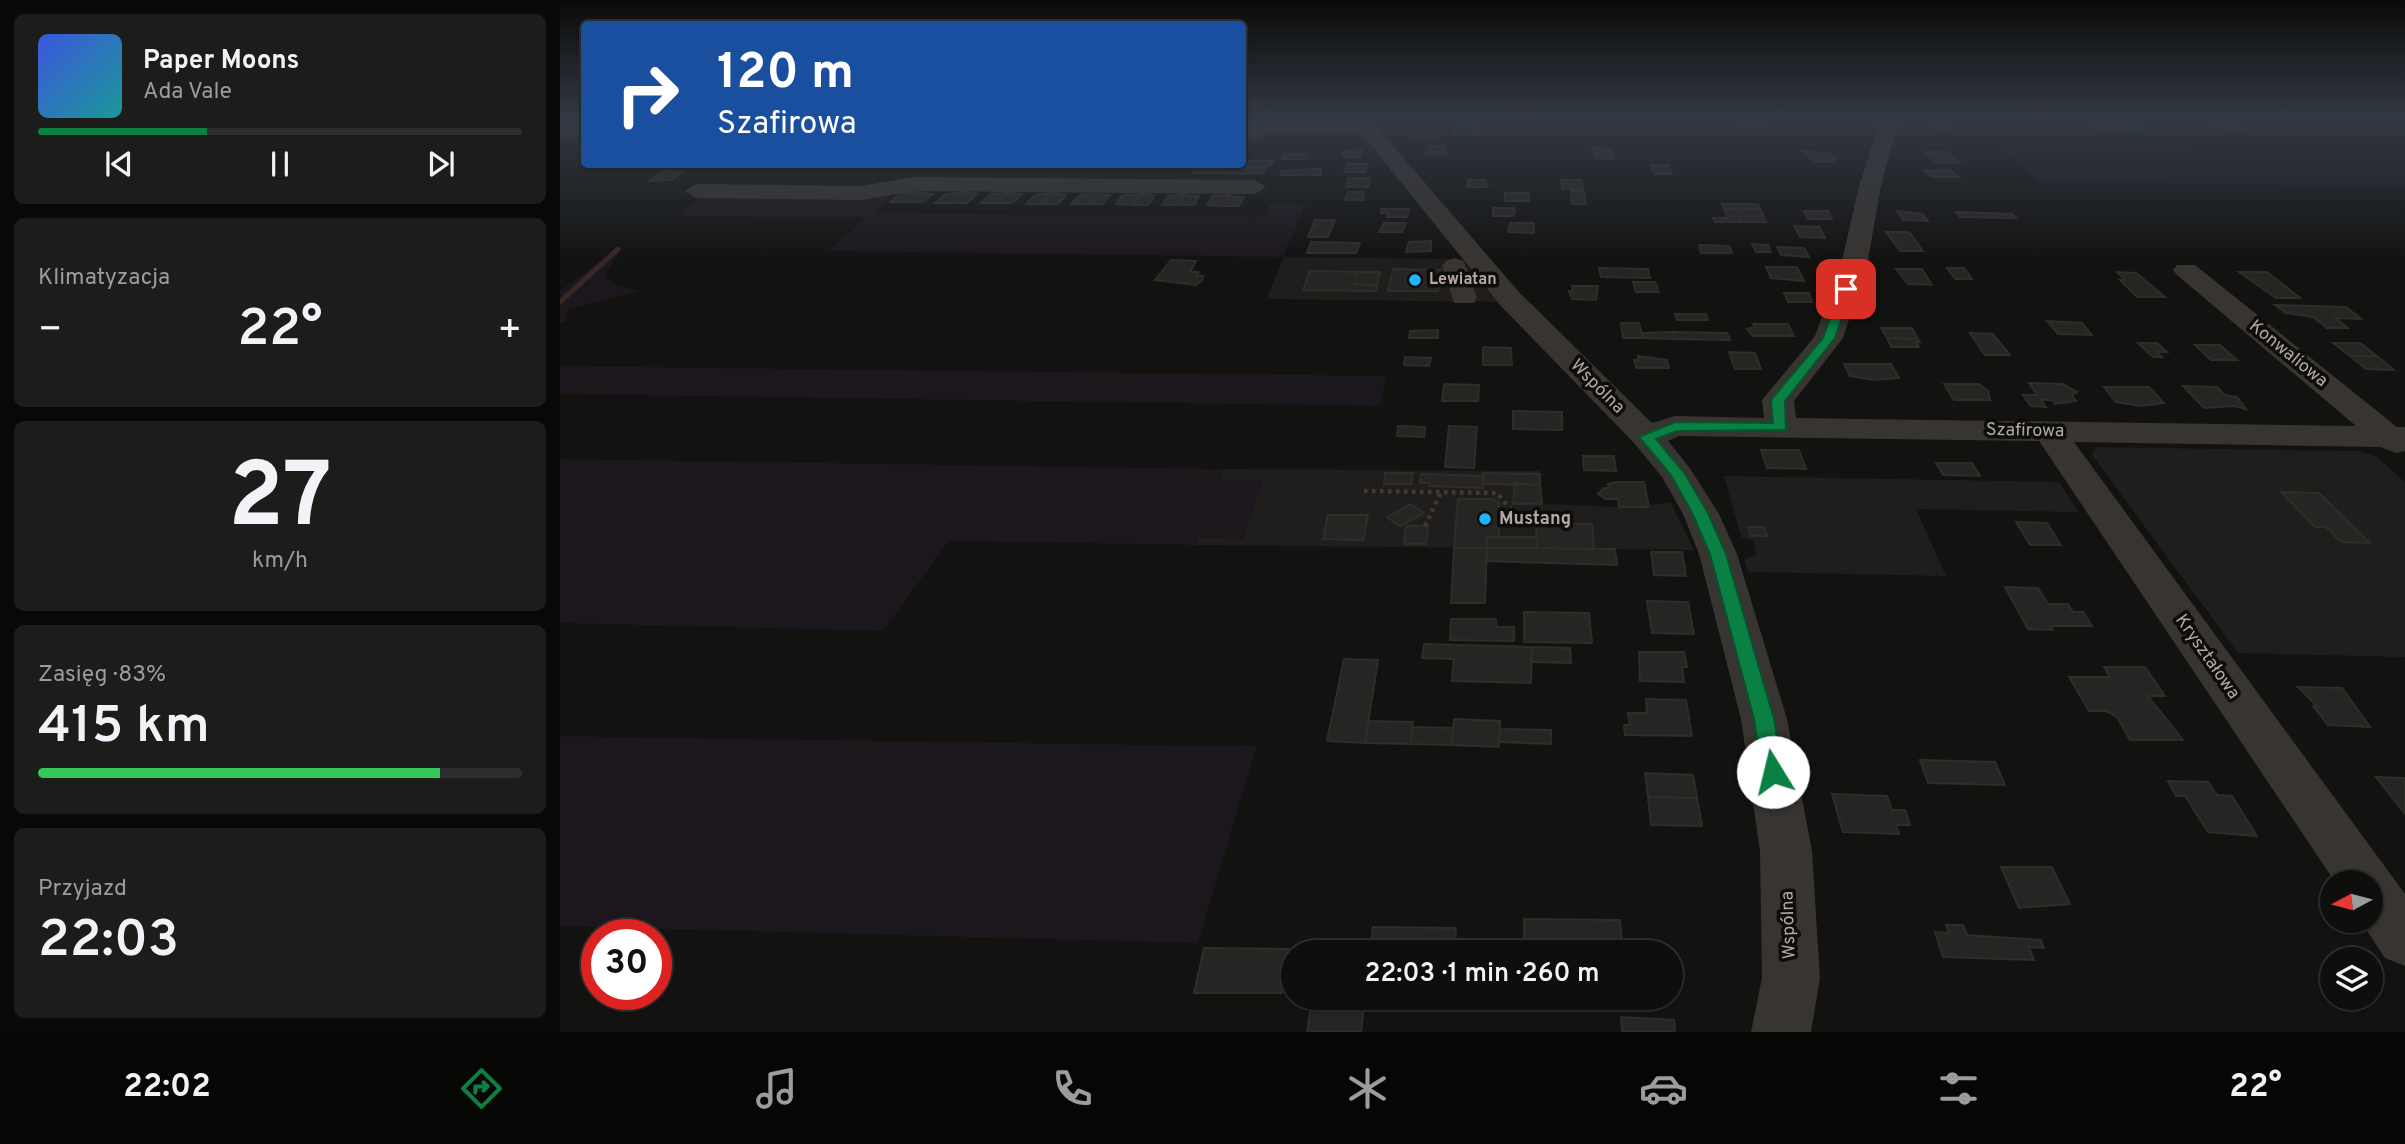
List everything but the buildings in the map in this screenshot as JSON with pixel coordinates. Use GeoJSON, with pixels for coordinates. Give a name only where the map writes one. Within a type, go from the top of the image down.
{"type":"FeatureCollection","features":[{"type":"Feature","properties":{"kind":"street","name":"Wspólna"},"geometry":{"type":"LineString","coordinates":[[1399,166],[1509,298],[1647,437],[1677,474],[1700,513],[1718,554],[1764,719],[1786,851],[1791,978],[1781,1032]]}},
{"type":"Feature","properties":{"kind":"street"},"geometry":{"type":"LineString","coordinates":[[1781,427],[1778,400],[1829,338],[1854,265],[1876,166]]}},
{"type":"Feature","properties":{"kind":"street"},"geometry":{"type":"LineString","coordinates":[[723,171],[694,192],[861,193],[915,184],[1255,187]]}},
{"type":"Feature","properties":{"kind":"street"},"geometry":{"type":"LineString","coordinates":[[1455,266],[1464,297]]}},
{"type":"Feature","properties":{"kind":"street","name":"Konwaliowa"},"geometry":{"type":"LineString","coordinates":[[2186,270],[2400,442]]}},
{"type":"Feature","properties":{"kind":"street","name":"Szafirowa"},"geometry":{"type":"LineString","coordinates":[[1647,437],[1675,426],[2049,431],[2400,442]]}},
{"type":"Feature","properties":{"kind":"street","name":"Kryształowa"},"geometry":{"type":"LineString","coordinates":[[2049,431],[2357,870]]}},
{"type":"Feature","properties":{"kind":"street"},"geometry":{"type":"LineString","coordinates":[[2384,909],[2405,939]]}},
{"type":"Feature","properties":{"kind":"path"},"geometry":{"type":"LineString","coordinates":[[1364,491],[1497,493],[1514,513]]}},
{"type":"Feature","properties":{"kind":"path"},"geometry":{"type":"LineString","coordinates":[[1425,526],[1441,492]]}},
{"type":"Feature","properties":{"kind":"shaded area"},"geometry":{"type":"Polygon","coordinates":[[[2021,166],[2405,166],[2405,186],[2039,182],[2021,166]]]}},
{"type":"Feature","properties":{"kind":"shaded area"},"geometry":{"type":"Polygon","coordinates":[[[703,195],[891,196],[873,213],[1263,217],[1270,203],[1306,204],[1283,257],[828,251],[867,217],[677,216],[703,195]]]}},
{"type":"Feature","properties":{"kind":"shaded area"},"geometry":{"type":"Polygon","coordinates":[[[617,248],[622,248],[604,276],[619,286],[640,291],[568,310],[566,321],[560,323],[560,291],[617,248]]]}},
{"type":"Feature","properties":{"kind":"shaded area"},"geometry":{"type":"Polygon","coordinates":[[[1283,257],[1461,259],[1497,302],[1267,299],[1283,257]]]}},
{"type":"Feature","properties":{"kind":"shaded area"},"geometry":{"type":"Polygon","coordinates":[[[560,366],[1387,376],[1380,406],[560,394],[560,366]]]}},
{"type":"Feature","properties":{"kind":"shaded area"},"geometry":{"type":"Polygon","coordinates":[[[2096,447],[2358,451],[2377,457],[2405,482],[2405,657],[2238,653],[2092,455],[2096,447]]]}},
{"type":"Feature","properties":{"kind":"shaded area"},"geometry":{"type":"Polygon","coordinates":[[[560,459],[1223,469],[1220,480],[1263,481],[1243,539],[1199,538],[1196,545],[949,541],[883,631],[560,623],[560,459]]]}},
{"type":"Feature","properties":{"kind":"shaded area"},"geometry":{"type":"Polygon","coordinates":[[[1223,469],[1540,471],[1542,504],[1619,507],[1671,503],[1694,550],[1196,545],[1223,469]]]}},
{"type":"Feature","properties":{"kind":"shaded area"},"geometry":{"type":"Polygon","coordinates":[[[1724,476],[2059,482],[2079,512],[1916,509],[1946,576],[1748,572],[1744,559],[1756,555],[1754,542],[1741,537],[1724,476]]]}},
{"type":"Feature","properties":{"kind":"shaded area"},"geometry":{"type":"Polygon","coordinates":[[[560,736],[1257,745],[1198,943],[672,929],[672,919],[581,919],[581,927],[560,926],[560,736]]]}},
{"type":"Feature","properties":{"kind":"waterway"},"geometry":{"type":"LineString","coordinates":[[560,302],[618,249]]}},
{"type":"Feature","properties":{"kind":"place","name":"Lewiatan"},"geometry":{"type":"Point","coordinates":[1415,280]}},
{"type":"Feature","properties":{"kind":"place","name":"Mustang"},"geometry":{"type":"Point","coordinates":[1485,519]}},
{"type":"Feature","properties":{"kind":"route"},"geometry":{"type":"LineString","coordinates":[[1773,772],[1764,719],[1718,554],[1700,513],[1677,474],[1647,437],[1675,426],[1781,427],[1778,400],[1829,338],[1846,289]]}}]}
